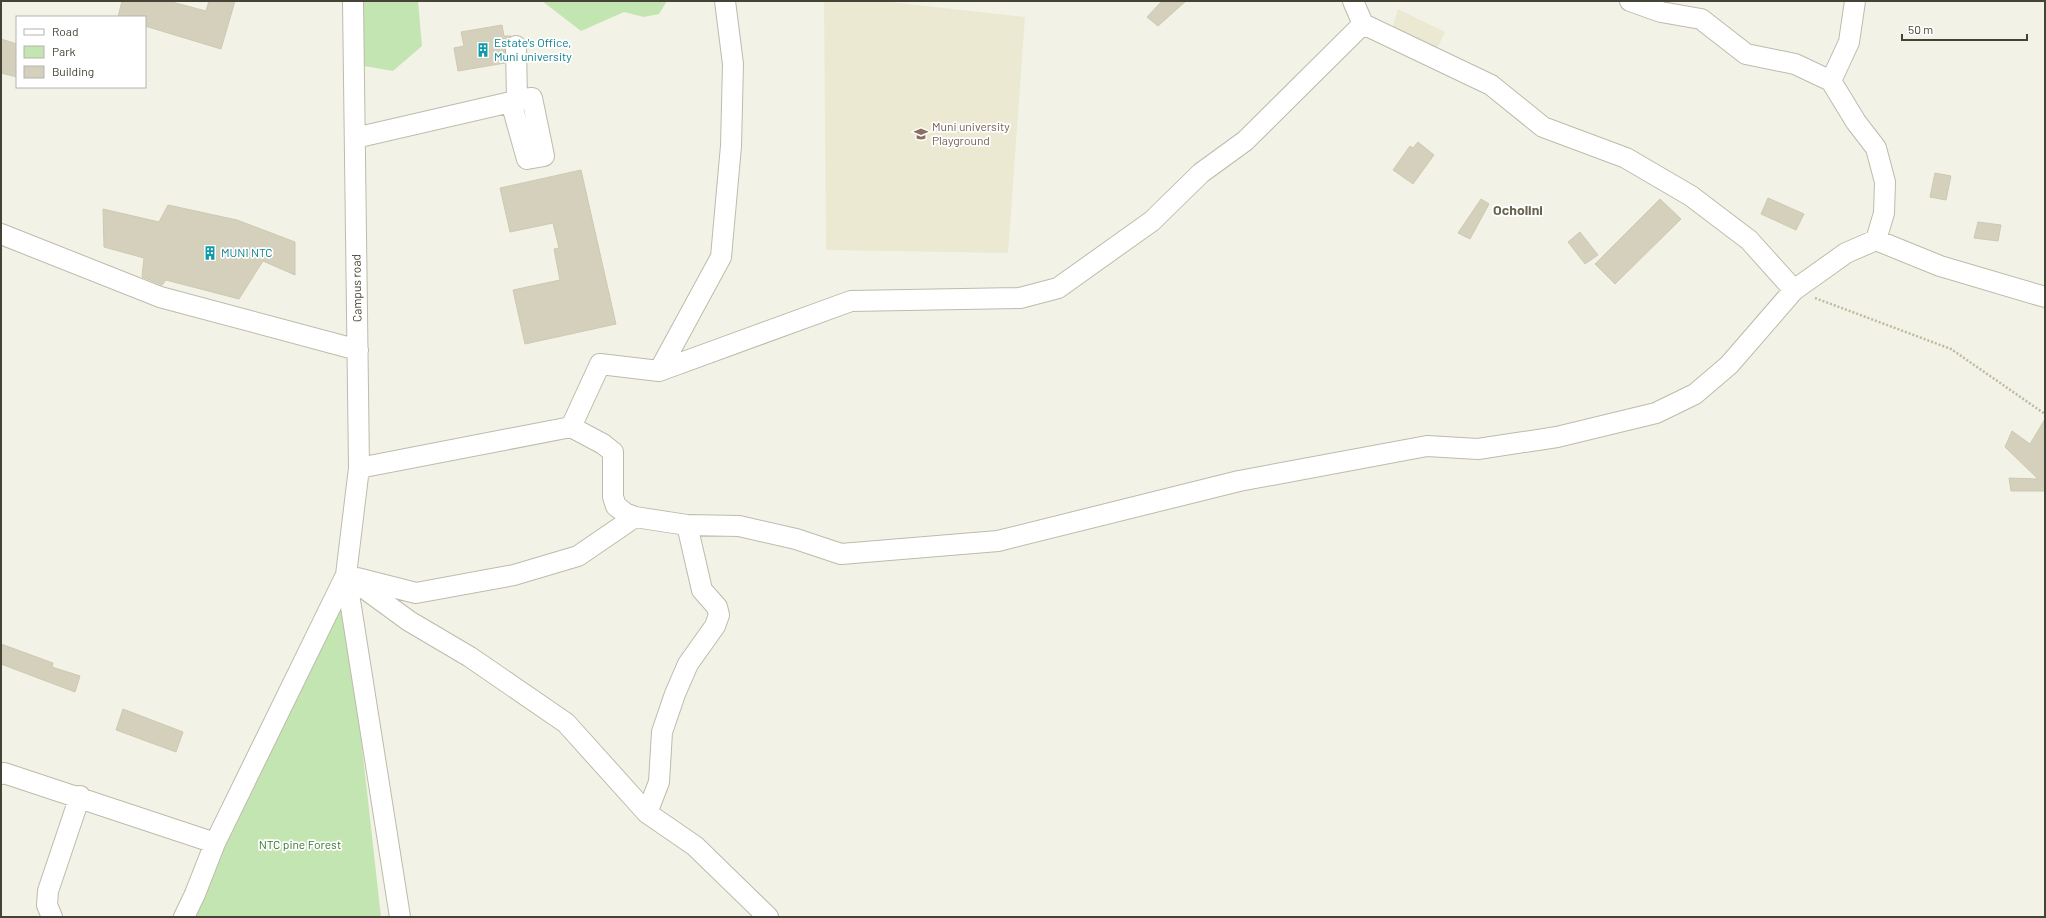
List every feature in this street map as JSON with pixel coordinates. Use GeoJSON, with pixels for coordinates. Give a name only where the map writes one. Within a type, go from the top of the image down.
{"type":"FeatureCollection","features":[{"type":"Feature","properties":{"kind":"street","name":"Campus road"},"geometry":{"type":"LineString","coordinates":[[346,575],[359,468],[353,1]]}},
{"type":"Feature","properties":{"kind":"street"},"geometry":{"type":"LineString","coordinates":[[659,370],[721,257],[731,146],[733,64],[725,1]]}},
{"type":"Feature","properties":{"kind":"street"},"geometry":{"type":"LineString","coordinates":[[1353,1],[1363,24],[1491,85],[1544,127],[1626,158],[1691,196],[1749,240],[1794,290]]}},
{"type":"Feature","properties":{"kind":"street"},"geometry":{"type":"LineString","coordinates":[[1630,1],[1661,12],[1701,19],[1746,54],[1795,64],[1832,81],[1856,122],[1876,148],[1878,155],[1885,182],[1885,206],[1876,240]]}},
{"type":"Feature","properties":{"kind":"street"},"geometry":{"type":"LineString","coordinates":[[1832,81],[1849,42],[1855,1]]}},
{"type":"Feature","properties":{"kind":"street"},"geometry":{"type":"LineString","coordinates":[[571,427],[600,364],[659,370],[851,301],[1020,298],[1058,288],[1152,221],[1202,173],[1245,141],[1363,24]]}},
{"type":"Feature","properties":{"kind":"street"},"geometry":{"type":"LineString","coordinates":[[355,138],[511,102],[527,159],[544,156],[532,98],[517,100],[516,46]]}},
{"type":"Feature","properties":{"kind":"street"},"geometry":{"type":"LineString","coordinates":[[1,234],[160,297],[358,350]]}},
{"type":"Feature","properties":{"kind":"street"},"geometry":{"type":"LineString","coordinates":[[359,468],[571,427],[603,444],[613,452],[613,497],[616,506],[624,513],[636,517],[686,526],[739,526],[796,540],[841,554],[998,541],[1239,481],[1427,446],[1478,449],[1557,438],[1656,413],[1695,394],[1729,364],[1794,290],[1846,253],[1876,240],[1940,266],[2045,297]]}},
{"type":"Feature","properties":{"kind":"street"},"geometry":{"type":"LineString","coordinates":[[346,575],[416,593],[514,575],[578,556],[636,517]]}},
{"type":"Feature","properties":{"kind":"street"},"geometry":{"type":"LineString","coordinates":[[647,813],[659,782],[662,732],[675,694],[688,664],[715,626],[719,616],[717,607],[702,590],[686,526]]}},
{"type":"Feature","properties":{"kind":"street"},"geometry":{"type":"LineString","coordinates":[[346,575],[409,621],[470,657],[566,723],[647,813],[695,846],[768,917]]}},
{"type":"Feature","properties":{"kind":"street"},"geometry":{"type":"LineString","coordinates":[[184,917],[216,843],[346,575]]}},
{"type":"Feature","properties":{"kind":"street"},"geometry":{"type":"LineString","coordinates":[[346,575],[400,917]]}},
{"type":"Feature","properties":{"kind":"street"},"geometry":{"type":"LineString","coordinates":[[1,774],[4,773],[80,796],[216,843]]}},
{"type":"Feature","properties":{"kind":"street"},"geometry":{"type":"LineString","coordinates":[[52,917],[47,905],[48,891],[80,796]]}},
{"type":"Feature","properties":{"kind":"path"},"geometry":{"type":"LineString","coordinates":[[1794,290],[1950,349],[2045,414]]}},
{"type":"Feature","properties":{"kind":"shaded area","name":"Muni university Playground"},"geometry":{"type":"Polygon","coordinates":[[[824,1],[881,1],[1025,17],[1008,253],[826,250],[824,1]]]}},
{"type":"Feature","properties":{"kind":"shaded area"},"geometry":{"type":"Polygon","coordinates":[[[1398,9],[1445,32],[1436,51],[1391,31],[1398,9]]]}},
{"type":"Feature","properties":{"kind":"green space"},"geometry":{"type":"Polygon","coordinates":[[[358,1],[418,1],[422,46],[393,71],[358,65],[358,1]]]}},
{"type":"Feature","properties":{"kind":"green space"},"geometry":{"type":"Polygon","coordinates":[[[542,1],[667,1],[659,14],[644,17],[624,12],[581,31],[542,1]]]}},
{"type":"Feature","properties":{"kind":"green space","name":"NTC pine Forest"},"geometry":{"type":"Polygon","coordinates":[[[344,585],[381,917],[189,917],[344,585]]]}},
{"type":"Feature","properties":{"kind":"building"},"geometry":{"type":"Polygon","coordinates":[[[122,1],[168,1],[206,11],[209,1],[235,1],[221,49],[146,26],[146,16],[118,16],[122,1]]]}},
{"type":"Feature","properties":{"kind":"building"},"geometry":{"type":"Polygon","coordinates":[[[1162,1],[1186,1],[1158,26],[1147,17],[1162,1]]]}},
{"type":"Feature","properties":{"kind":"building","name":"Estate's Office, Muni university"},"geometry":{"type":"Polygon","coordinates":[[[502,25],[504,36],[511,36],[506,40],[505,63],[458,71],[454,48],[464,46],[461,32],[502,25]]]}},
{"type":"Feature","properties":{"kind":"building"},"geometry":{"type":"Polygon","coordinates":[[[1,39],[16,44],[16,77],[1,73],[1,39]]]}},
{"type":"Feature","properties":{"kind":"building"},"geometry":{"type":"Polygon","coordinates":[[[1418,142],[1434,155],[1413,184],[1393,170],[1410,146],[1413,148],[1418,142]]]}},
{"type":"Feature","properties":{"kind":"building"},"geometry":{"type":"Polygon","coordinates":[[[581,170],[616,324],[525,344],[513,290],[560,280],[554,249],[559,248],[553,223],[510,232],[500,188],[581,170]]]}},
{"type":"Feature","properties":{"kind":"building"},"geometry":{"type":"Polygon","coordinates":[[[1935,173],[1951,176],[1946,200],[1930,197],[1935,173]]]}},
{"type":"Feature","properties":{"kind":"building"},"geometry":{"type":"Polygon","coordinates":[[[1768,198],[1804,214],[1796,230],[1761,214],[1768,198]]]}},
{"type":"Feature","properties":{"kind":"building"},"geometry":{"type":"Polygon","coordinates":[[[1481,199],[1489,204],[1470,239],[1458,233],[1481,199]]]}},
{"type":"Feature","properties":{"kind":"building"},"geometry":{"type":"Polygon","coordinates":[[[1660,199],[1681,219],[1615,284],[1595,264],[1660,199]]]}},
{"type":"Feature","properties":{"kind":"building","name":"MUNI NTC"},"geometry":{"type":"Polygon","coordinates":[[[168,205],[237,220],[295,242],[295,275],[263,261],[239,299],[166,280],[162,285],[142,277],[144,258],[104,247],[103,209],[159,222],[168,205]]]}},
{"type":"Feature","properties":{"kind":"building"},"geometry":{"type":"Polygon","coordinates":[[[1978,222],[2001,225],[1998,241],[1974,238],[1978,222]]]}},
{"type":"Feature","properties":{"kind":"building"},"geometry":{"type":"Polygon","coordinates":[[[1580,232],[1598,255],[1585,264],[1568,242],[1580,232]]]}},
{"type":"Feature","properties":{"kind":"building"},"geometry":{"type":"Polygon","coordinates":[[[2045,419],[2045,491],[2011,491],[2009,478],[2038,479],[2005,447],[2012,431],[2030,444],[2045,419]]]}},
{"type":"Feature","properties":{"kind":"building"},"geometry":{"type":"Polygon","coordinates":[[[1,644],[53,663],[52,667],[80,676],[75,692],[1,664],[1,644]]]}},
{"type":"Feature","properties":{"kind":"building"},"geometry":{"type":"Polygon","coordinates":[[[123,709],[183,732],[176,752],[116,730],[123,709]]]}},
{"type":"Feature","properties":{"kind":"place","name":"Estate's Office, Muni university"},"geometry":{"type":"Point","coordinates":[483,50]}},
{"type":"Feature","properties":{"kind":"place","name":"Muni university Playground"},"geometry":{"type":"Point","coordinates":[921,134]}},
{"type":"Feature","properties":{"kind":"place","name":"MUNI NTC"},"geometry":{"type":"Point","coordinates":[210,253]}},
{"type":"Feature","properties":{"kind":"district","name":"Ocholini"},"geometry":{"type":"Point","coordinates":[1518,210]}}]}
